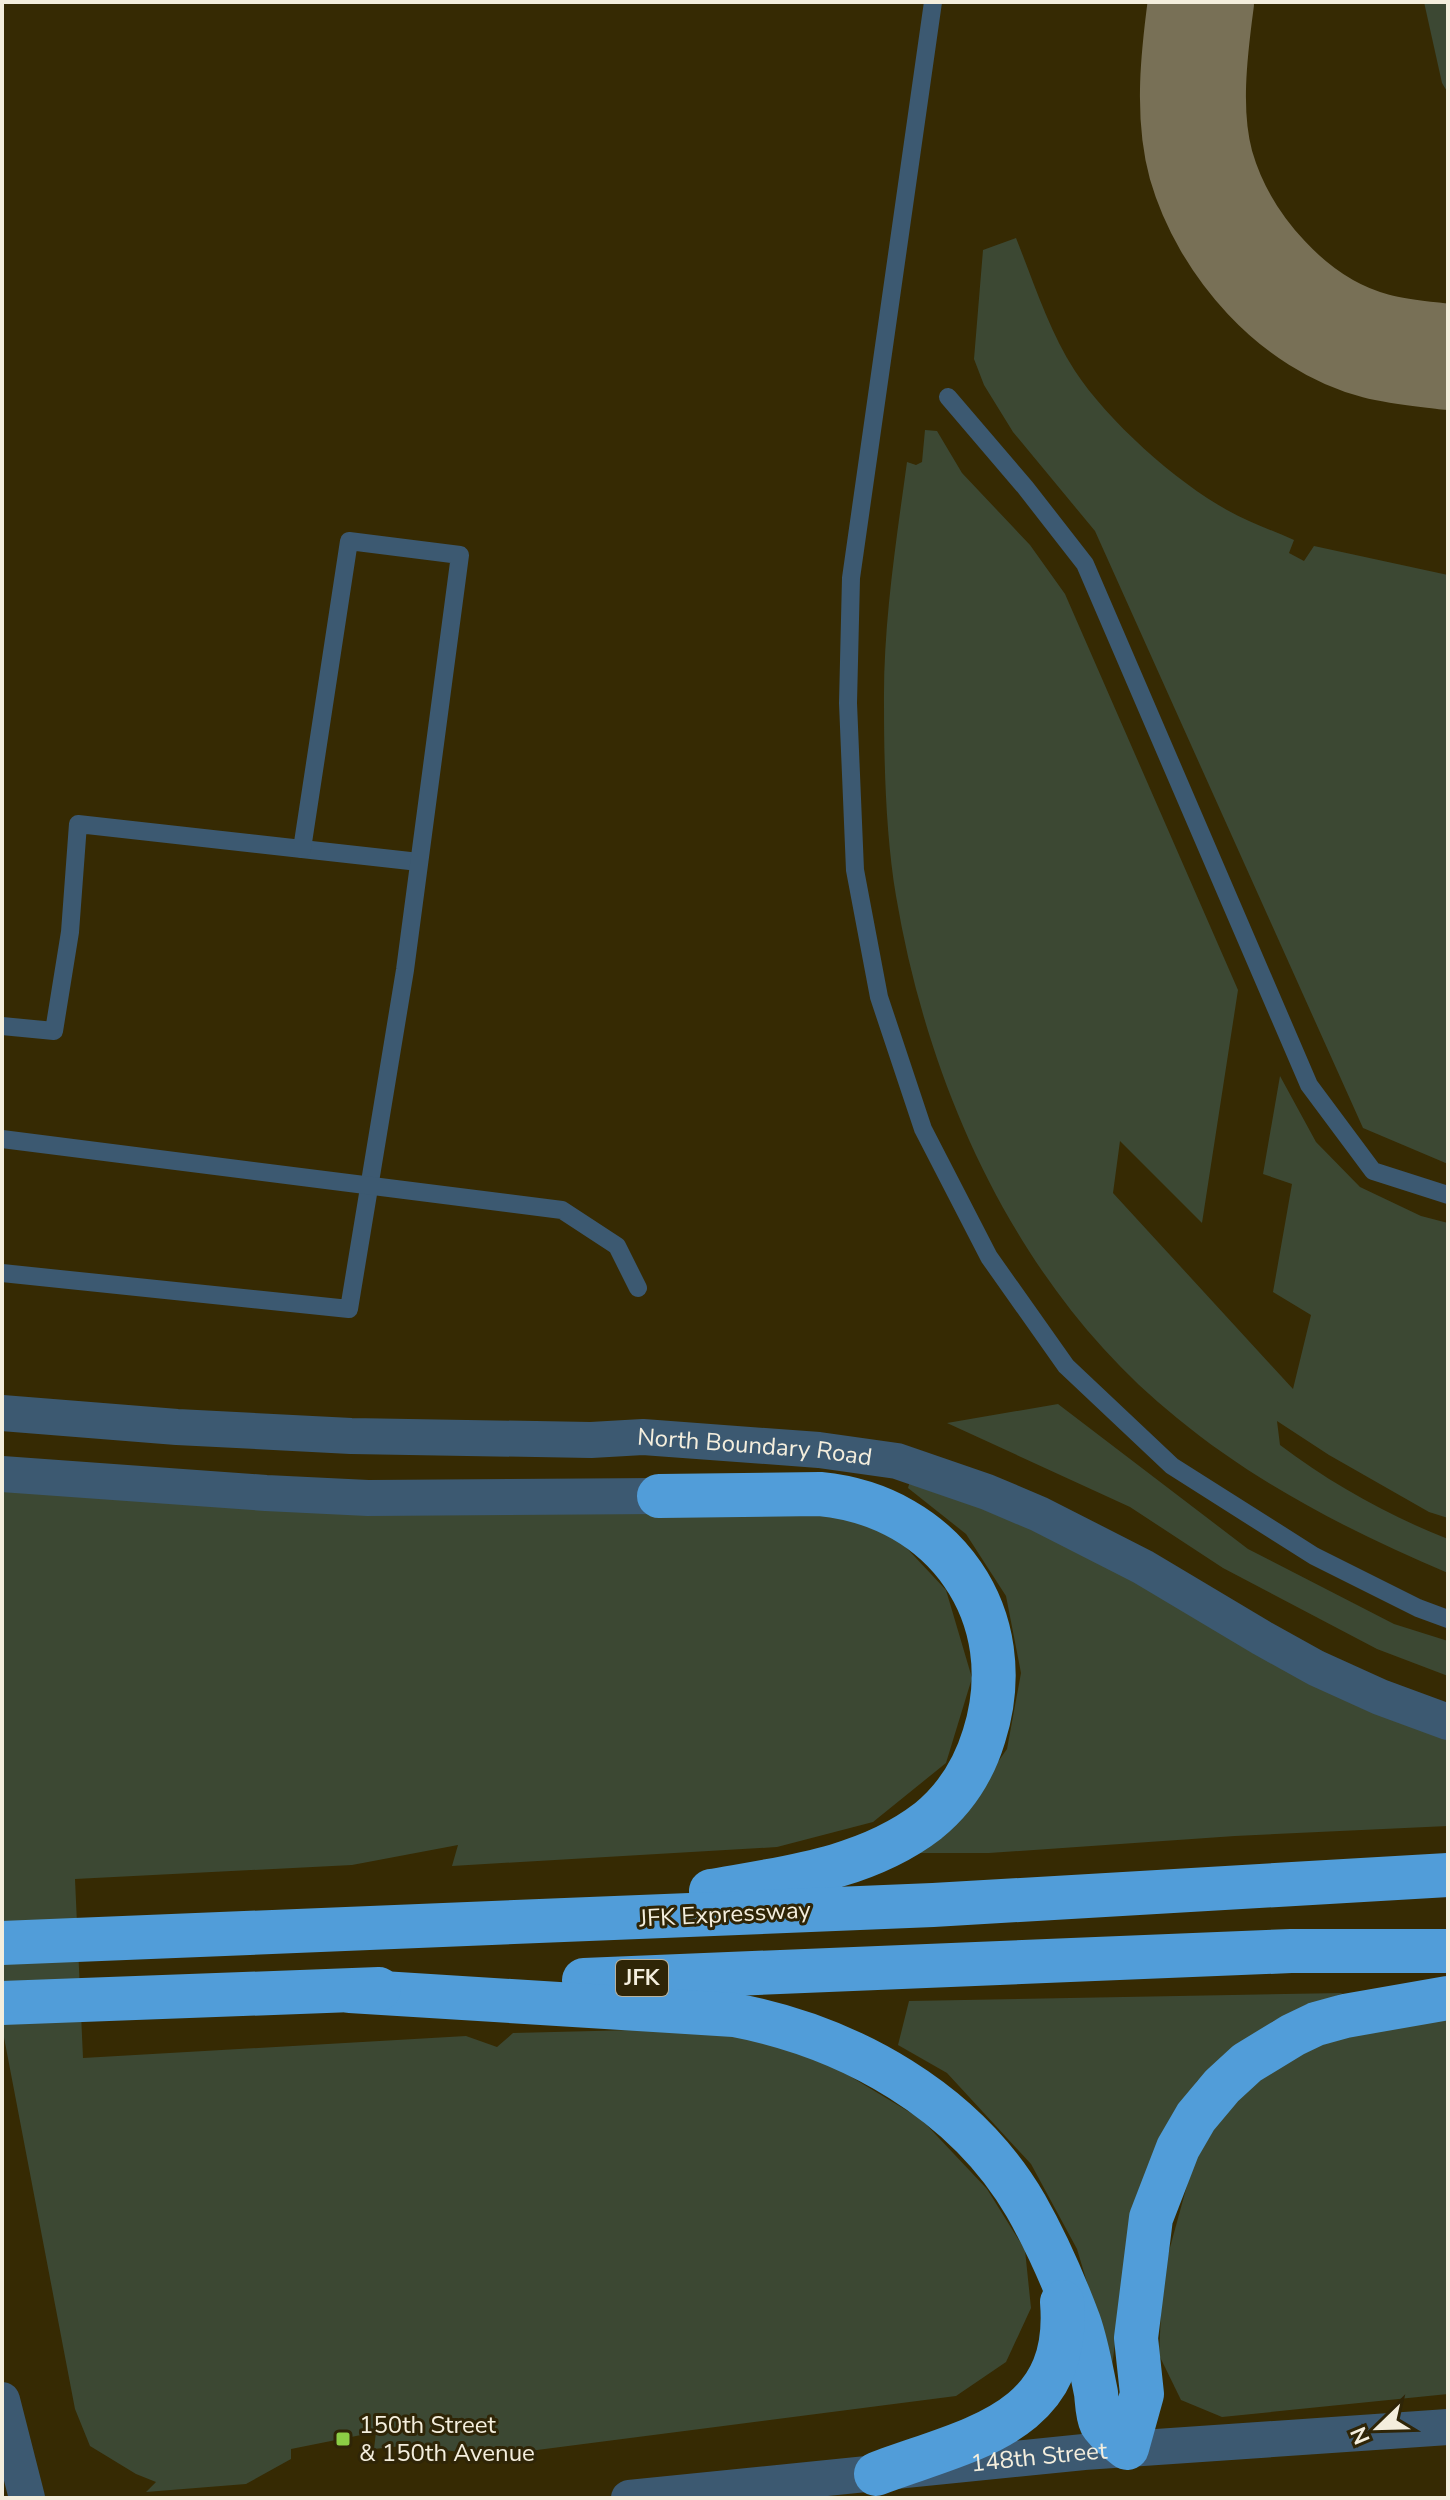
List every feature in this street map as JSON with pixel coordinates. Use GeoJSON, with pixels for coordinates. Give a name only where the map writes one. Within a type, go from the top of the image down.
{"type":"FeatureCollection","features":[{"type":"Feature","properties":{"kind":"highway"},"geometry":{"type":"LineString","coordinates":[[523,1923],[802,1875],[861,1857],[907,1835],[929,1819],[967,1777],[979,1753],[994,1701],[995,1676],[987,1625],[979,1603],[956,1565],[924,1532],[882,1508],[844,1496],[797,1493],[659,1496]]}},
{"type":"Feature","properties":{"kind":"highway","name":"JFK Expressway"},"geometry":{"type":"LineString","coordinates":[[28,1941],[933,1905],[1448,1875]]}},
{"type":"Feature","properties":{"kind":"highway","name":"JFK"},"geometry":{"type":"LineString","coordinates":[[2,2003],[1291,1951],[1448,1951]]}},
{"type":"Feature","properties":{"kind":"highway"},"geometry":{"type":"LineString","coordinates":[[350,1991],[704,2012],[766,2022],[807,2033],[859,2055],[889,2072],[969,2134],[1025,2204],[1055,2260],[1082,2332],[1101,2422],[1127,2448],[1142,2394],[1136,2338],[1151,2218],[1178,2148],[1196,2117],[1247,2063],[1316,2024],[1448,1998]]}},
{"type":"Feature","properties":{"kind":"highway"},"geometry":{"type":"LineString","coordinates":[[876,2474],[988,2431],[1025,2410],[1039,2395],[1050,2380],[1063,2342],[1055,2260]]}},
{"type":"Feature","properties":{"kind":"street","name":"North Boundary Road"},"geometry":{"type":"LineString","coordinates":[[2,1413],[206,1429],[351,1436],[591,1440],[643,1437],[819,1450],[897,1461],[975,1487],[1039,1514],[1143,1567],[1316,1668],[1380,1697],[1448,1722]]}},
{"type":"Feature","properties":{"kind":"street"},"geometry":{"type":"LineString","coordinates":[[2,1474],[368,1498],[659,1496]]}},
{"type":"Feature","properties":{"kind":"street"},"geometry":{"type":"LineString","coordinates":[[2,2400],[27,2498]]}},
{"type":"Feature","properties":{"kind":"street","name":"148th Street"},"geometry":{"type":"LineString","coordinates":[[629,2498],[1127,2448],[1448,2427]]}},
{"type":"Feature","properties":{"kind":"lane"},"geometry":{"type":"LineString","coordinates":[[933,2],[851,578],[848,703],[855,870],[879,997],[929,1141],[989,1257],[1066,1366],[1172,1466],[1314,1556],[1418,1608],[1448,1619]]}},
{"type":"Feature","properties":{"kind":"lane"},"geometry":{"type":"LineString","coordinates":[[948,397],[1025,487],[1085,564],[1309,1085],[1373,1171],[1448,1195]]}},
{"type":"Feature","properties":{"kind":"lane"},"geometry":{"type":"LineString","coordinates":[[2,1273],[349,1309],[405,970],[460,555],[349,541],[302,849]]}},
{"type":"Feature","properties":{"kind":"lane"},"geometry":{"type":"LineString","coordinates":[[2,1026],[54,1031],[70,932],[78,824],[419,862]]}},
{"type":"Feature","properties":{"kind":"lane"},"geometry":{"type":"LineString","coordinates":[[2,1139],[562,1210],[617,1246],[638,1288]]}},
{"type":"Feature","properties":{"kind":"shaded area"},"geometry":{"type":"Polygon","coordinates":[[[2,2],[1448,2],[1448,2498],[2,2498],[2,2]]]}},
{"type":"Feature","properties":{"kind":"green space"},"geometry":{"type":"Polygon","coordinates":[[[1424,2],[1448,2],[1448,93],[1442,83],[1424,2]]]}},
{"type":"Feature","properties":{"kind":"green space"},"geometry":{"type":"Polygon","coordinates":[[[1016,238],[1050,323],[1075,371],[1105,409],[1165,467],[1235,514],[1294,540],[1289,553],[1304,561],[1314,546],[1448,575],[1448,1164],[1363,1128],[1095,531],[1013,432],[984,385],[974,359],[983,250],[1016,238]]]}},
{"type":"Feature","properties":{"kind":"green space"},"geometry":{"type":"Polygon","coordinates":[[[925,430],[937,431],[962,473],[1030,545],[1065,594],[1238,990],[1202,1223],[1120,1141],[1113,1193],[1293,1389],[1311,1315],[1273,1292],[1292,1184],[1263,1174],[1280,1076],[1316,1142],[1360,1187],[1421,1216],[1448,1223],[1448,1518],[1429,1512],[1329,1455],[1277,1421],[1280,1445],[1299,1459],[1382,1509],[1448,1539],[1448,1573],[1342,1524],[1273,1486],[1177,1418],[1121,1367],[1072,1311],[1028,1249],[990,1183],[958,1114],[932,1043],[911,970],[896,896],[886,801],[884,676],[891,584],[907,462],[916,465],[922,462],[925,430]]]}},
{"type":"Feature","properties":{"kind":"green space"},"geometry":{"type":"Polygon","coordinates":[[[1058,1404],[1248,1549],[1394,1624],[1448,1641],[1448,1676],[1377,1649],[1223,1568],[1130,1507],[947,1423],[1058,1404]]]}},
{"type":"Feature","properties":{"kind":"green space"},"geometry":{"type":"Polygon","coordinates":[[[912,1474],[989,1500],[1448,1729],[1448,1826],[1235,1836],[989,1853],[911,1853],[957,1820],[1007,1749],[1021,1673],[1006,1596],[966,1534],[908,1488],[912,1474]]]}},
{"type":"Feature","properties":{"kind":"green space"},"geometry":{"type":"Polygon","coordinates":[[[2,1489],[833,1509],[900,1541],[946,1590],[972,1678],[946,1763],[873,1822],[777,1847],[452,1866],[458,1845],[352,1865],[75,1879],[83,2058],[466,2036],[497,2047],[513,2033],[634,2030],[728,2033],[818,2057],[921,2119],[987,2189],[1025,2250],[1031,2308],[1006,2362],[956,2396],[507,2454],[465,2453],[412,2445],[374,2449],[376,2432],[291,2449],[291,2459],[246,2484],[146,2492],[156,2482],[136,2474],[90,2446],[75,2409],[2,2027],[2,1489]]]}},
{"type":"Feature","properties":{"kind":"green space"},"geometry":{"type":"Polygon","coordinates":[[[1343,1993],[1273,2021],[1197,2081],[1152,2158],[1128,2248],[1112,2366],[1077,2249],[1031,2164],[947,2073],[898,2045],[909,2001],[1343,1993]]]}},
{"type":"Feature","properties":{"kind":"green space"},"geometry":{"type":"Polygon","coordinates":[[[1448,2011],[1448,2394],[1222,2417],[1181,2400],[1159,2355],[1163,2273],[1197,2149],[1261,2071],[1350,2026],[1448,2011]]]}},
{"type":"Feature","properties":{"kind":"taxiway"},"geometry":{"type":"LineString","coordinates":[[1201,2],[1193,84],[1197,145],[1212,195],[1245,252],[1266,278],[1317,320],[1376,346],[1448,357]]}},
{"type":"Feature","properties":{"kind":"place","name":"150th Street & 150th Avenue"},"geometry":{"type":"Point","coordinates":[343,2439]}}]}
